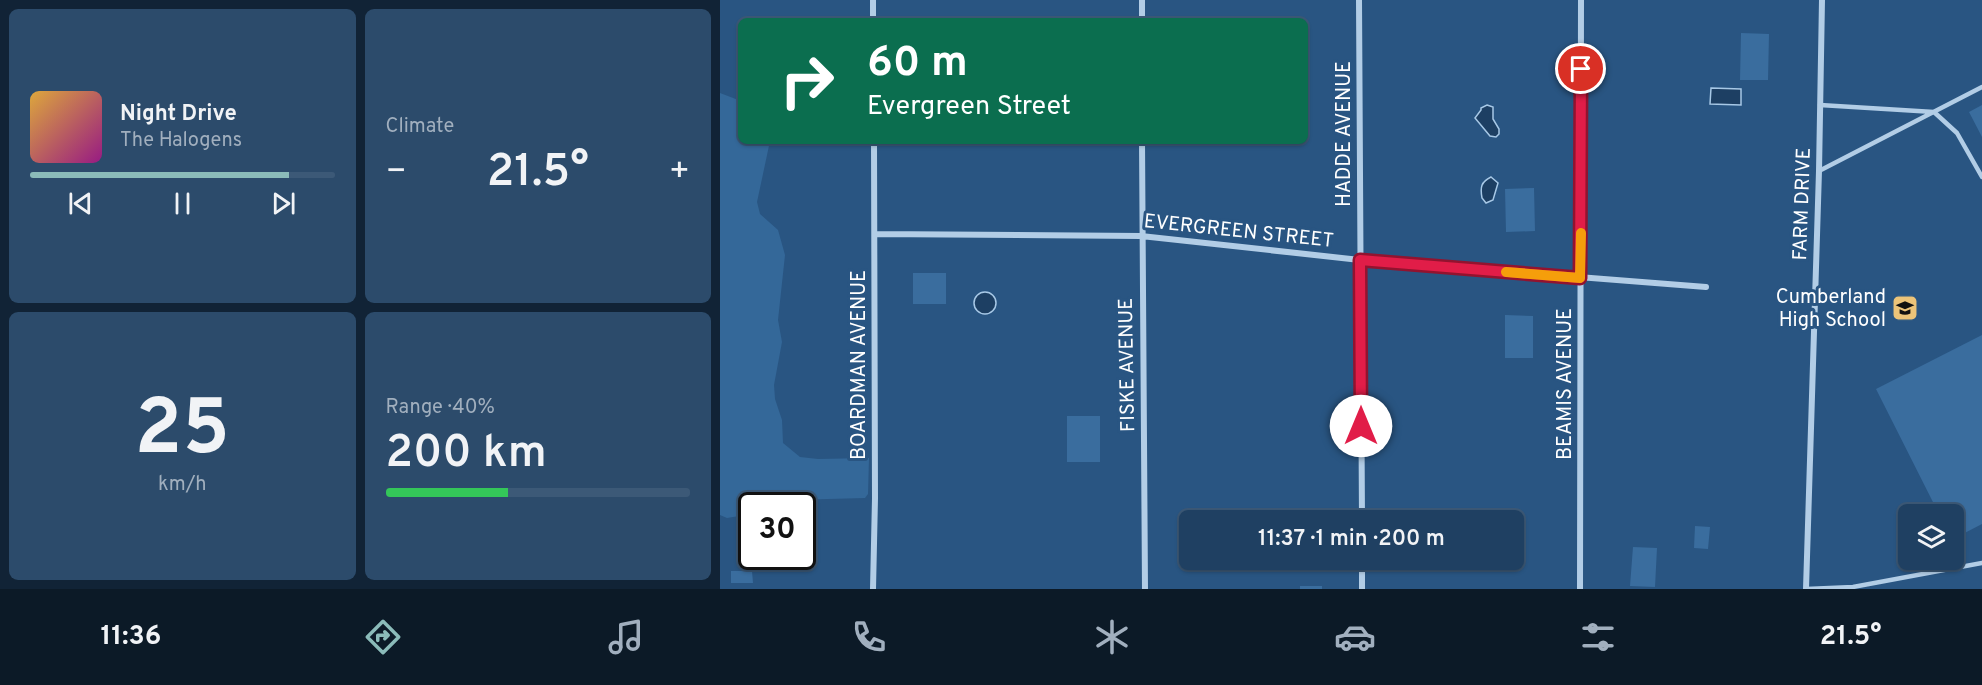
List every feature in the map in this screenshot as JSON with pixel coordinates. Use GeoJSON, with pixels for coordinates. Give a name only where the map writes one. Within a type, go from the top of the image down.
{"type":"FeatureCollection","features":[{"type":"Feature","properties":{"kind":"street"},"geometry":{"type":"LineString","coordinates":[[873,0],[873,18]]}},
{"type":"Feature","properties":{"kind":"street"},"geometry":{"type":"LineString","coordinates":[[1142,0],[1142,18]]}},
{"type":"Feature","properties":{"kind":"street","name":"HADDE AVENUE"},"geometry":{"type":"LineString","coordinates":[[1359,0],[1362,510]]}},
{"type":"Feature","properties":{"kind":"street","name":"BEAMIS AVENUE"},"geometry":{"type":"LineString","coordinates":[[1580,589],[1581,0]]}},
{"type":"Feature","properties":{"kind":"street","name":"FARM DRIVE"},"geometry":{"type":"LineString","coordinates":[[1806,589],[1822,0]]}},
{"type":"Feature","properties":{"kind":"street","name":"BOARDMAN AVENUE"},"geometry":{"type":"LineString","coordinates":[[873,589],[874,144]]}},
{"type":"Feature","properties":{"kind":"street","name":"FISKE AVENUE"},"geometry":{"type":"LineString","coordinates":[[1142,144],[1145,589]]}},
{"type":"Feature","properties":{"kind":"street","name":"EVERGREEN STREET"},"geometry":{"type":"LineString","coordinates":[[875,234],[1142,236],[1360,260],[1706,287]]}},
{"type":"Feature","properties":{"kind":"street"},"geometry":{"type":"LineString","coordinates":[[1362,570],[1362,589]]}},
{"type":"Feature","properties":{"kind":"lane"},"geometry":{"type":"LineString","coordinates":[[1819,171],[1982,87]]}},
{"type":"Feature","properties":{"kind":"lane"},"geometry":{"type":"LineString","coordinates":[[1820,105],[1934,112],[1957,133],[1982,177]]}},
{"type":"Feature","properties":{"kind":"lane"},"geometry":{"type":"LineString","coordinates":[[1806,589],[1853,587],[1982,563]]}},
{"type":"Feature","properties":{"kind":"shaded area"},"geometry":{"type":"Polygon","coordinates":[[[1711,88],[1741,89],[1741,105],[1710,104],[1711,88]]]}},
{"type":"Feature","properties":{"kind":"shaded area"},"geometry":{"type":"Polygon","coordinates":[[[720,93],[738,100],[738,144],[769,144],[757,202],[760,214],[778,230],[785,255],[778,320],[782,342],[774,385],[775,399],[782,420],[783,443],[800,457],[869,458],[868,494],[865,498],[816,499],[816,492],[738,492],[738,516],[727,518],[720,515],[720,93]]]}},
{"type":"Feature","properties":{"kind":"shaded area"},"geometry":{"type":"Polygon","coordinates":[[[1487,105],[1493,107],[1493,119],[1499,129],[1496,137],[1490,136],[1475,118],[1481,108],[1487,105]]]}},
{"type":"Feature","properties":{"kind":"shaded area"},"geometry":{"type":"Polygon","coordinates":[[[1491,177],[1498,183],[1493,200],[1486,203],[1482,198],[1481,188],[1483,183],[1491,177]]]}},
{"type":"Feature","properties":{"kind":"shaded area"},"geometry":{"type":"Polygon","coordinates":[[[985,292],[993,295],[996,303],[993,311],[985,314],[977,311],[974,303],[977,295],[985,292]]]}},
{"type":"Feature","properties":{"kind":"building"},"geometry":{"type":"Polygon","coordinates":[[[1741,33],[1769,34],[1768,80],[1740,80],[1741,33]]]}},
{"type":"Feature","properties":{"kind":"building"},"geometry":{"type":"Polygon","coordinates":[[[1982,105],[1982,137],[1969,112],[1982,105]]]}},
{"type":"Feature","properties":{"kind":"building"},"geometry":{"type":"Polygon","coordinates":[[[1534,188],[1535,231],[1506,232],[1505,189],[1534,188]]]}},
{"type":"Feature","properties":{"kind":"building"},"geometry":{"type":"Polygon","coordinates":[[[913,273],[946,273],[946,304],[913,304],[913,273]]]}},
{"type":"Feature","properties":{"kind":"building"},"geometry":{"type":"Polygon","coordinates":[[[1505,315],[1533,316],[1533,358],[1505,358],[1505,315]]]}},
{"type":"Feature","properties":{"kind":"building"},"geometry":{"type":"Polygon","coordinates":[[[1982,335],[1982,524],[1964,533],[1964,504],[1934,504],[1876,389],[1982,335]]]}},
{"type":"Feature","properties":{"kind":"building"},"geometry":{"type":"Polygon","coordinates":[[[1067,416],[1100,416],[1100,462],[1067,462],[1067,416]]]}},
{"type":"Feature","properties":{"kind":"building"},"geometry":{"type":"Polygon","coordinates":[[[1695,526],[1710,527],[1708,549],[1694,548],[1695,526]]]}},
{"type":"Feature","properties":{"kind":"building"},"geometry":{"type":"Polygon","coordinates":[[[1633,547],[1657,548],[1655,587],[1630,586],[1633,547]]]}},
{"type":"Feature","properties":{"kind":"building"},"geometry":{"type":"Polygon","coordinates":[[[731,571],[752,571],[753,583],[731,583],[731,571]]]}},
{"type":"Feature","properties":{"kind":"building"},"geometry":{"type":"Polygon","coordinates":[[[1300,586],[1322,586],[1322,589],[1300,589],[1300,586]]]}},
{"type":"Feature","properties":{"kind":"slow traffic"},"geometry":{"type":"LineString","coordinates":[[1506,272],[1580,278],[1581,233]]}},
{"type":"Feature","properties":{"kind":"place","name":"Cumberland High School"},"geometry":{"type":"Point","coordinates":[1905,308]}},
{"type":"Feature","properties":{"kind":"route"},"geometry":{"type":"LineString","coordinates":[[1361,426],[1360,260],[1580,278],[1581,69]]}}]}
